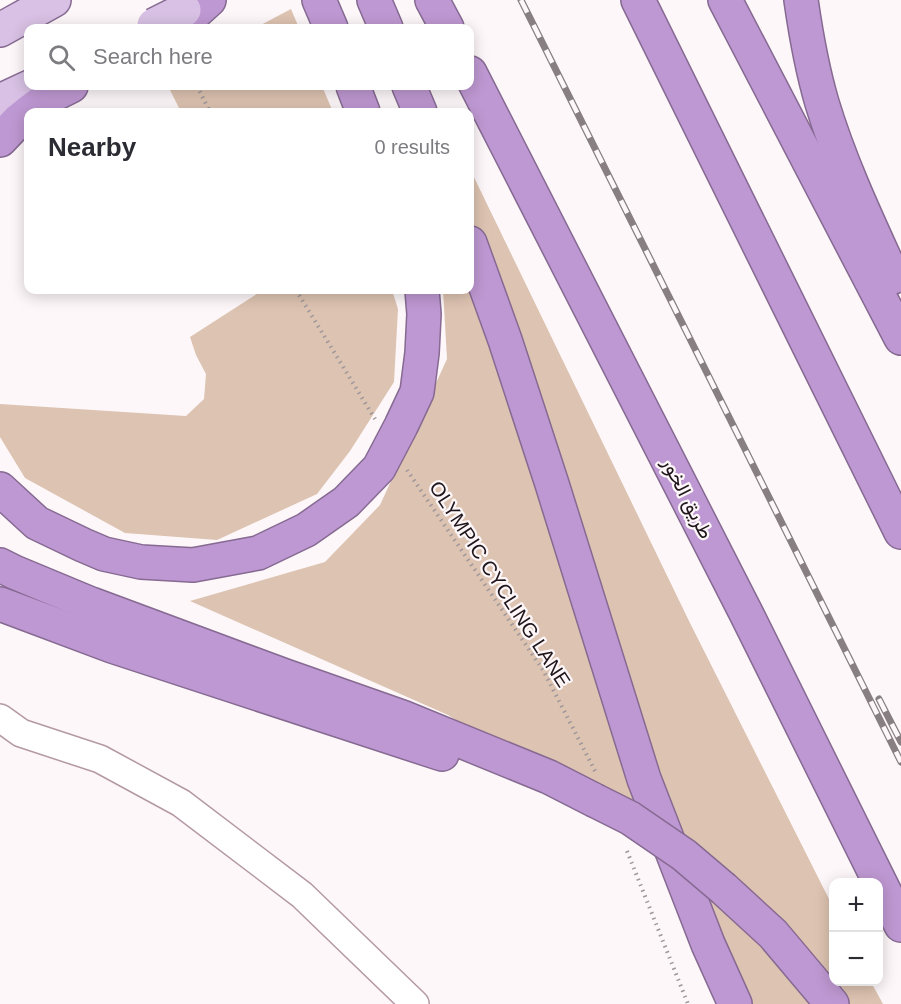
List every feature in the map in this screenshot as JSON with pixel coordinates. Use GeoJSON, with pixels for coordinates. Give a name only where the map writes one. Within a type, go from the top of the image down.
{"type":"FeatureCollection","features":[{"type":"Feature","properties":{"kind":"highway"},"geometry":{"type":"LineString","coordinates":[[319,0],[329,24]]}},
{"type":"Feature","properties":{"kind":"highway"},"geometry":{"type":"LineString","coordinates":[[374,0],[384,24]]}},
{"type":"Feature","properties":{"kind":"highway"},"geometry":{"type":"LineString","coordinates":[[432,0],[445,24]]}},
{"type":"Feature","properties":{"kind":"highway"},"geometry":{"type":"LineString","coordinates":[[638,0],[901,532]]}},
{"type":"Feature","properties":{"kind":"highway"},"geometry":{"type":"LineString","coordinates":[[725,0],[901,338]]}},
{"type":"Feature","properties":{"kind":"highway"},"geometry":{"type":"LineString","coordinates":[[801,0],[808,46],[822,103],[856,198],[901,295]]}},
{"type":"Feature","properties":{"kind":"highway","name":"طريق الخور"},"geometry":{"type":"LineString","coordinates":[[474,81],[746,612],[901,925]]}},
{"type":"Feature","properties":{"kind":"highway"},"geometry":{"type":"LineString","coordinates":[[36,108],[63,90]]}},
{"type":"Feature","properties":{"kind":"highway"},"geometry":{"type":"LineString","coordinates":[[355,90],[361,108]]}},
{"type":"Feature","properties":{"kind":"highway"},"geometry":{"type":"LineString","coordinates":[[411,90],[418,108]]}},
{"type":"Feature","properties":{"kind":"highway"},"geometry":{"type":"LineString","coordinates":[[0,141],[24,117]]}},
{"type":"Feature","properties":{"kind":"highway"},"geometry":{"type":"LineString","coordinates":[[474,254],[505,340],[644,779],[708,944],[735,1004]]}},
{"type":"Feature","properties":{"kind":"highway"},"geometry":{"type":"LineString","coordinates":[[0,489],[37,523],[104,554],[141,562],[193,565],[258,553],[306,530],[346,502],[379,468],[417,392],[422,353],[422,294]]}},
{"type":"Feature","properties":{"kind":"highway"},"geometry":{"type":"LineString","coordinates":[[0,565],[91,604],[402,717],[549,777],[595,788],[630,818],[684,855],[724,889],[773,934],[832,1004]]}},
{"type":"Feature","properties":{"kind":"highway"},"geometry":{"type":"LineString","coordinates":[[0,604],[112,646],[526,782],[549,777]]}},
{"type":"Feature","properties":{"kind":"main road"},"geometry":{"type":"LineString","coordinates":[[0,30],[54,0]]}},
{"type":"Feature","properties":{"kind":"main road"},"geometry":{"type":"LineString","coordinates":[[0,101],[24,90]]}},
{"type":"Feature","properties":{"kind":"lane"},"geometry":{"type":"LineString","coordinates":[[0,718],[21,733],[100,759],[181,803],[302,895],[415,1004]]}},
{"type":"Feature","properties":{"kind":"path"},"geometry":{"type":"LineString","coordinates":[[199,90],[208,108]]}},
{"type":"Feature","properties":{"kind":"path"},"geometry":{"type":"LineString","coordinates":[[298,294],[379,425]]}},
{"type":"Feature","properties":{"kind":"path","name":"OLYMPIC CYCLING LANE"},"geometry":{"type":"LineString","coordinates":[[406,468],[543,669],[595,788]]}},
{"type":"Feature","properties":{"kind":"path"},"geometry":{"type":"LineString","coordinates":[[627,851],[688,1004]]}},
{"type":"Feature","properties":{"kind":"shaded area"},"geometry":{"type":"Polygon","coordinates":[[[291,9],[297,24],[263,24],[291,9]]]}},
{"type":"Feature","properties":{"kind":"shaded area"},"geometry":{"type":"Polygon","coordinates":[[[170,90],[324,90],[331,108],[179,108],[170,90]]]}},
{"type":"Feature","properties":{"kind":"shaded area"},"geometry":{"type":"Polygon","coordinates":[[[474,177],[690,623],[829,899],[829,986],[873,986],[883,1004],[736,1004],[655,849],[448,715],[190,601],[325,562],[380,505],[447,359],[443,294],[474,294],[474,177]]]}},
{"type":"Feature","properties":{"kind":"shaded area"},"geometry":{"type":"Polygon","coordinates":[[[257,294],[393,294],[398,309],[394,382],[350,451],[317,494],[217,540],[125,533],[25,478],[0,437],[0,404],[186,416],[204,399],[206,374],[190,337],[257,294]]]}},
{"type":"Feature","properties":{"kind":"railway"},"geometry":{"type":"LineString","coordinates":[[521,0],[901,762]]}},
{"type":"Feature","properties":{"kind":"railway"},"geometry":{"type":"LineString","coordinates":[[879,699],[901,742]]}}]}
